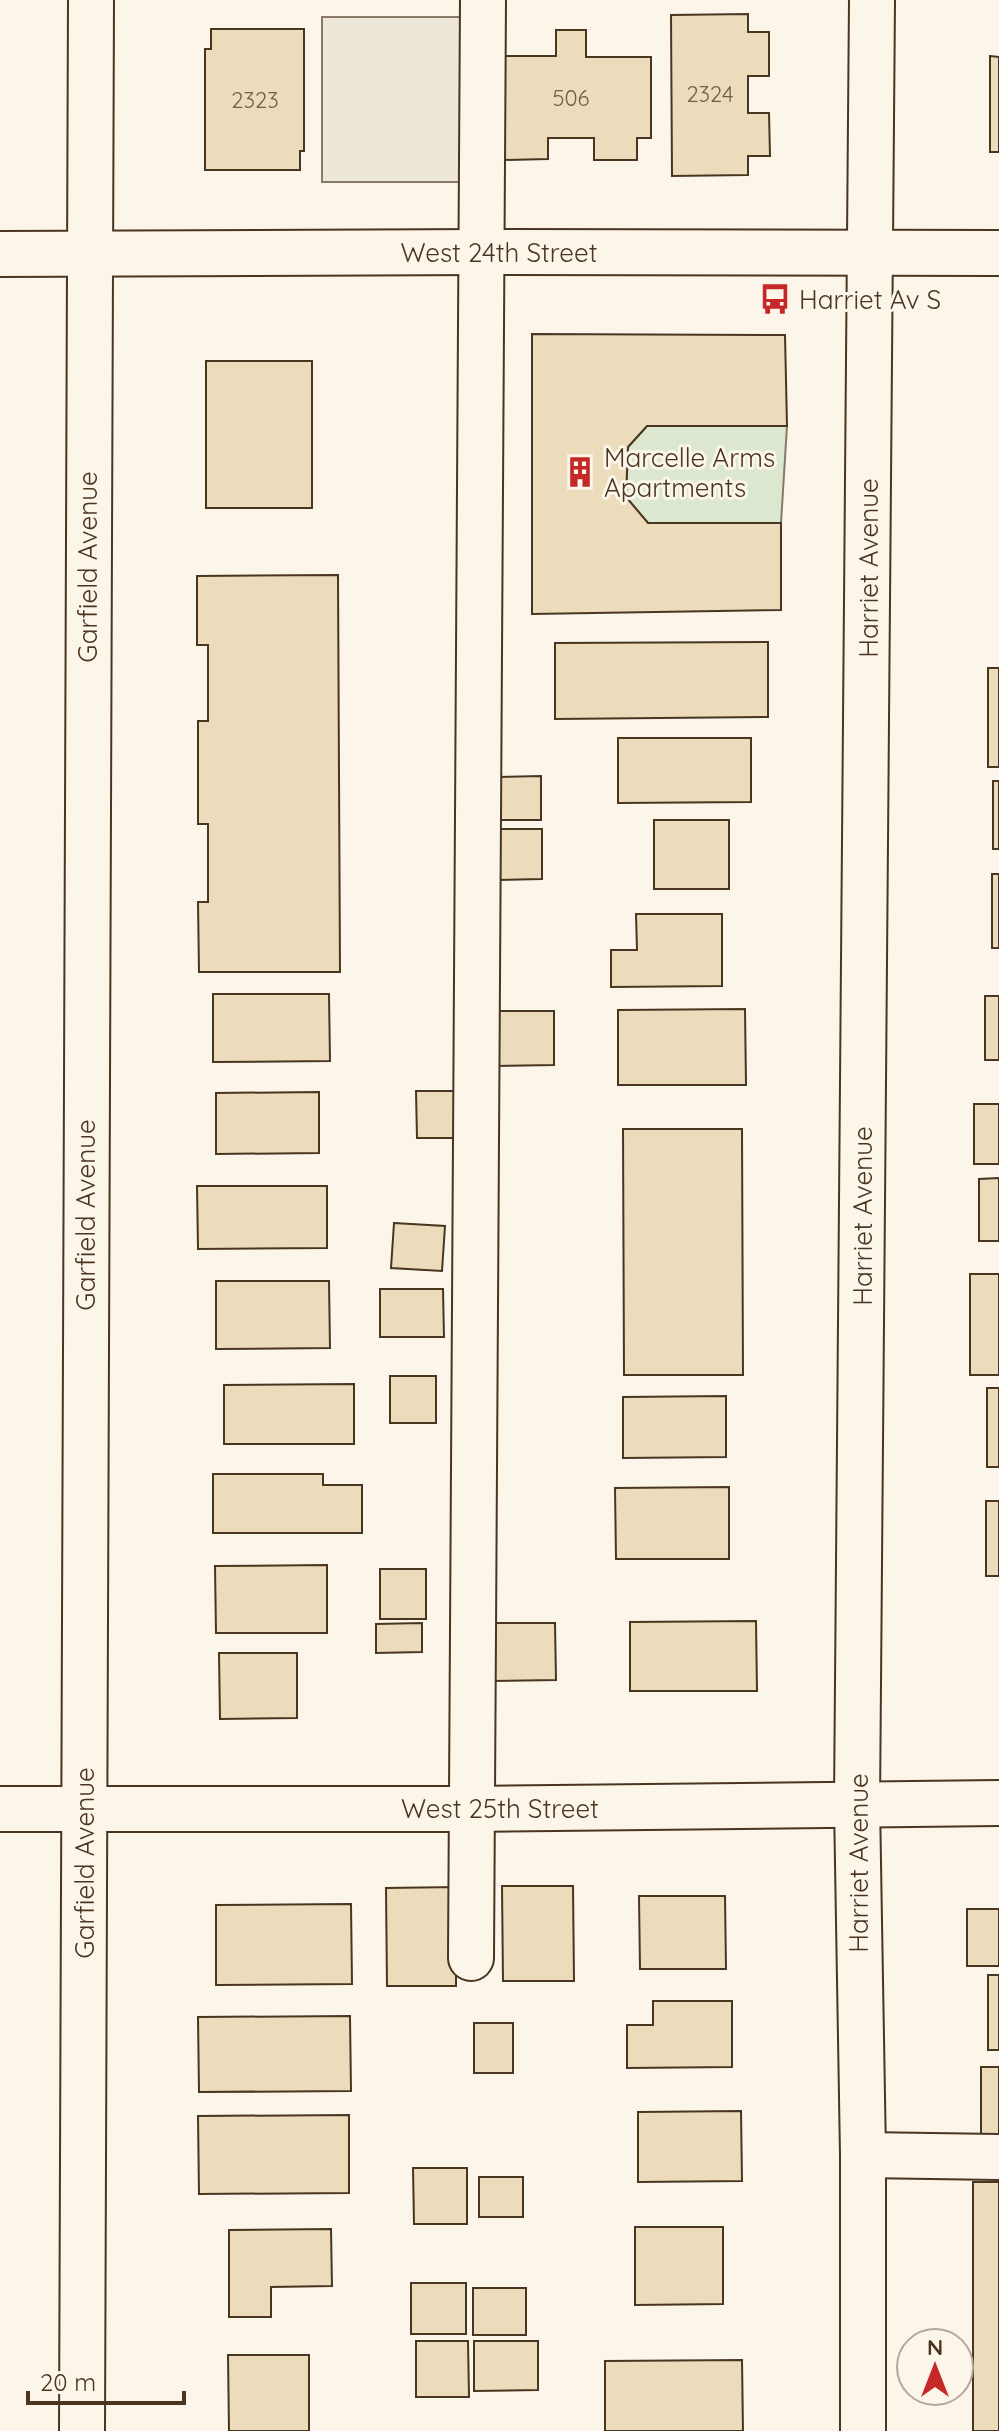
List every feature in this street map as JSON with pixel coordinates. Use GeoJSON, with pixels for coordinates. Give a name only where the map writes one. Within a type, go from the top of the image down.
{"type":"FeatureCollection","features":[{"type":"Feature","properties":{"kind":"street","name":"Garfield Avenue"},"geometry":{"type":"LineString","coordinates":[[82,2431],[91,0]]}},
{"type":"Feature","properties":{"kind":"street"},"geometry":{"type":"LineString","coordinates":[[471,1958],[483,0]]}},
{"type":"Feature","properties":{"kind":"street","name":"Harriet Avenue"},"geometry":{"type":"LineString","coordinates":[[863,2431],[863,2155],[857,1804],[872,0]]}},
{"type":"Feature","properties":{"kind":"street","name":"West 24th Street"},"geometry":{"type":"LineString","coordinates":[[0,254],[999,253]]}},
{"type":"Feature","properties":{"kind":"street","name":"West 25th Street"},"geometry":{"type":"LineString","coordinates":[[0,1809],[471,1809],[999,1803]]}},
{"type":"Feature","properties":{"kind":"street"},"geometry":{"type":"LineString","coordinates":[[863,2155],[999,2157]]}},
{"type":"Feature","properties":{"kind":"green space"},"geometry":{"type":"Polygon","coordinates":[[[647,426],[787,426],[781,523],[648,523],[626,497],[628,447],[647,426]]]}},
{"type":"Feature","properties":{"kind":"shaded area"},"geometry":{"type":"Polygon","coordinates":[[[322,17],[461,17],[461,182],[322,182],[322,17]]]}},
{"type":"Feature","properties":{"kind":"building"},"geometry":{"type":"Polygon","coordinates":[[[748,14],[748,32],[769,32],[769,76],[748,76],[748,113],[769,113],[770,156],[748,156],[748,175],[672,176],[671,15],[748,14]]]}},
{"type":"Feature","properties":{"kind":"building"},"geometry":{"type":"Polygon","coordinates":[[[211,29],[304,29],[304,151],[300,151],[300,170],[205,170],[205,49],[211,49],[211,29]]]}},
{"type":"Feature","properties":{"kind":"building"},"geometry":{"type":"Polygon","coordinates":[[[556,30],[586,30],[586,57],[651,57],[651,138],[637,138],[637,160],[594,160],[594,138],[548,138],[548,159],[504,160],[504,138],[490,138],[490,56],[556,56],[556,30]]]}},
{"type":"Feature","properties":{"kind":"building"},"geometry":{"type":"Polygon","coordinates":[[[990,56],[999,57],[999,152],[990,152],[990,56]]]}},
{"type":"Feature","properties":{"kind":"building","name":"Marcelle Arms Apartments"},"geometry":{"type":"Polygon","coordinates":[[[532,334],[785,335],[787,426],[647,426],[628,447],[626,497],[648,523],[781,523],[781,610],[532,614],[532,334]]]}},
{"type":"Feature","properties":{"kind":"building"},"geometry":{"type":"Polygon","coordinates":[[[206,361],[312,361],[312,508],[206,508],[206,361]]]}},
{"type":"Feature","properties":{"kind":"building"},"geometry":{"type":"Polygon","coordinates":[[[338,575],[340,972],[199,972],[198,902],[208,902],[208,824],[198,824],[198,721],[208,721],[208,645],[197,645],[197,576],[338,575]]]}},
{"type":"Feature","properties":{"kind":"building"},"geometry":{"type":"Polygon","coordinates":[[[768,642],[768,717],[555,719],[555,643],[768,642]]]}},
{"type":"Feature","properties":{"kind":"building"},"geometry":{"type":"Polygon","coordinates":[[[988,668],[999,668],[999,767],[988,767],[988,668]]]}},
{"type":"Feature","properties":{"kind":"building"},"geometry":{"type":"Polygon","coordinates":[[[618,738],[751,738],[751,802],[618,803],[618,738]]]}},
{"type":"Feature","properties":{"kind":"building"},"geometry":{"type":"Polygon","coordinates":[[[541,776],[541,820],[499,820],[498,777],[541,776]]]}},
{"type":"Feature","properties":{"kind":"building"},"geometry":{"type":"Polygon","coordinates":[[[993,781],[999,781],[999,849],[993,849],[993,781]]]}},
{"type":"Feature","properties":{"kind":"building"},"geometry":{"type":"Polygon","coordinates":[[[654,820],[729,820],[729,889],[654,889],[654,820]]]}},
{"type":"Feature","properties":{"kind":"building"},"geometry":{"type":"Polygon","coordinates":[[[496,829],[542,829],[542,879],[497,880],[496,829]]]}},
{"type":"Feature","properties":{"kind":"building"},"geometry":{"type":"Polygon","coordinates":[[[992,874],[999,874],[999,948],[992,948],[992,874]]]}},
{"type":"Feature","properties":{"kind":"building"},"geometry":{"type":"Polygon","coordinates":[[[636,914],[722,914],[722,986],[611,987],[611,950],[637,950],[636,914]]]}},
{"type":"Feature","properties":{"kind":"building"},"geometry":{"type":"Polygon","coordinates":[[[213,994],[329,994],[330,1061],[213,1062],[213,994]]]}},
{"type":"Feature","properties":{"kind":"building"},"geometry":{"type":"Polygon","coordinates":[[[985,996],[999,996],[999,1060],[985,1060],[985,996]]]}},
{"type":"Feature","properties":{"kind":"building"},"geometry":{"type":"Polygon","coordinates":[[[745,1009],[746,1085],[618,1085],[618,1010],[745,1009]]]}},
{"type":"Feature","properties":{"kind":"building"},"geometry":{"type":"Polygon","coordinates":[[[494,1011],[554,1011],[554,1065],[495,1066],[494,1011]]]}},
{"type":"Feature","properties":{"kind":"building"},"geometry":{"type":"Polygon","coordinates":[[[416,1091],[463,1091],[463,1138],[417,1138],[416,1091]]]}},
{"type":"Feature","properties":{"kind":"building"},"geometry":{"type":"Polygon","coordinates":[[[319,1092],[319,1153],[216,1154],[216,1093],[319,1092]]]}},
{"type":"Feature","properties":{"kind":"building"},"geometry":{"type":"Polygon","coordinates":[[[974,1104],[999,1104],[999,1164],[974,1164],[974,1104]]]}},
{"type":"Feature","properties":{"kind":"building"},"geometry":{"type":"Polygon","coordinates":[[[623,1129],[742,1129],[743,1375],[624,1375],[623,1129]]]}},
{"type":"Feature","properties":{"kind":"building"},"geometry":{"type":"Polygon","coordinates":[[[999,1178],[999,1241],[979,1241],[979,1179],[999,1178]]]}},
{"type":"Feature","properties":{"kind":"building"},"geometry":{"type":"Polygon","coordinates":[[[197,1186],[327,1186],[327,1248],[198,1249],[197,1186]]]}},
{"type":"Feature","properties":{"kind":"building"},"geometry":{"type":"Polygon","coordinates":[[[394,1223],[445,1226],[442,1271],[391,1268],[394,1223]]]}},
{"type":"Feature","properties":{"kind":"building"},"geometry":{"type":"Polygon","coordinates":[[[970,1274],[999,1274],[999,1375],[970,1375],[970,1274]]]}},
{"type":"Feature","properties":{"kind":"building"},"geometry":{"type":"Polygon","coordinates":[[[216,1281],[329,1281],[330,1348],[216,1349],[216,1281]]]}},
{"type":"Feature","properties":{"kind":"building"},"geometry":{"type":"Polygon","coordinates":[[[380,1289],[443,1289],[444,1337],[380,1337],[380,1289]]]}},
{"type":"Feature","properties":{"kind":"building"},"geometry":{"type":"Polygon","coordinates":[[[390,1376],[436,1376],[436,1423],[390,1423],[390,1376]]]}},
{"type":"Feature","properties":{"kind":"building"},"geometry":{"type":"Polygon","coordinates":[[[354,1384],[354,1444],[224,1444],[224,1385],[354,1384]]]}},
{"type":"Feature","properties":{"kind":"building"},"geometry":{"type":"Polygon","coordinates":[[[987,1388],[999,1388],[999,1467],[987,1467],[987,1388]]]}},
{"type":"Feature","properties":{"kind":"building"},"geometry":{"type":"Polygon","coordinates":[[[726,1396],[726,1457],[623,1458],[623,1397],[726,1396]]]}},
{"type":"Feature","properties":{"kind":"building"},"geometry":{"type":"Polygon","coordinates":[[[213,1474],[323,1474],[323,1485],[362,1485],[362,1533],[213,1533],[213,1474]]]}},
{"type":"Feature","properties":{"kind":"building"},"geometry":{"type":"Polygon","coordinates":[[[729,1487],[729,1559],[616,1559],[615,1488],[729,1487]]]}},
{"type":"Feature","properties":{"kind":"building"},"geometry":{"type":"Polygon","coordinates":[[[986,1501],[999,1501],[999,1576],[986,1576],[986,1501]]]}},
{"type":"Feature","properties":{"kind":"building"},"geometry":{"type":"Polygon","coordinates":[[[327,1565],[327,1633],[216,1633],[215,1566],[327,1565]]]}},
{"type":"Feature","properties":{"kind":"building"},"geometry":{"type":"Polygon","coordinates":[[[380,1569],[426,1569],[426,1619],[380,1619],[380,1569]]]}},
{"type":"Feature","properties":{"kind":"building"},"geometry":{"type":"Polygon","coordinates":[[[756,1621],[757,1691],[630,1691],[630,1622],[756,1621]]]}},
{"type":"Feature","properties":{"kind":"building"},"geometry":{"type":"Polygon","coordinates":[[[422,1623],[422,1652],[376,1653],[376,1624],[422,1623]]]}},
{"type":"Feature","properties":{"kind":"building"},"geometry":{"type":"Polygon","coordinates":[[[491,1623],[555,1623],[556,1680],[491,1681],[491,1623]]]}},
{"type":"Feature","properties":{"kind":"building"},"geometry":{"type":"Polygon","coordinates":[[[219,1653],[297,1653],[297,1718],[220,1719],[219,1653]]]}},
{"type":"Feature","properties":{"kind":"building"},"geometry":{"type":"Polygon","coordinates":[[[502,1886],[573,1886],[574,1981],[503,1981],[502,1886]]]}},
{"type":"Feature","properties":{"kind":"building"},"geometry":{"type":"Polygon","coordinates":[[[456,1887],[456,1986],[387,1986],[386,1888],[456,1887]]]}},
{"type":"Feature","properties":{"kind":"building"},"geometry":{"type":"Polygon","coordinates":[[[639,1896],[725,1896],[726,1969],[640,1969],[639,1896]]]}},
{"type":"Feature","properties":{"kind":"building"},"geometry":{"type":"Polygon","coordinates":[[[351,1904],[352,1984],[216,1985],[216,1905],[351,1904]]]}},
{"type":"Feature","properties":{"kind":"building"},"geometry":{"type":"Polygon","coordinates":[[[967,1909],[999,1909],[999,1966],[967,1966],[967,1909]]]}},
{"type":"Feature","properties":{"kind":"building"},"geometry":{"type":"Polygon","coordinates":[[[988,1975],[999,1975],[999,2050],[988,2050],[988,1975]]]}},
{"type":"Feature","properties":{"kind":"building"},"geometry":{"type":"Polygon","coordinates":[[[653,2001],[732,2001],[732,2067],[627,2068],[627,2025],[653,2025],[653,2001]]]}},
{"type":"Feature","properties":{"kind":"building"},"geometry":{"type":"Polygon","coordinates":[[[350,2016],[351,2091],[199,2092],[198,2017],[350,2016]]]}},
{"type":"Feature","properties":{"kind":"building"},"geometry":{"type":"Polygon","coordinates":[[[474,2023],[513,2023],[513,2073],[474,2073],[474,2023]]]}},
{"type":"Feature","properties":{"kind":"building"},"geometry":{"type":"Polygon","coordinates":[[[981,2067],[999,2067],[999,2137],[981,2137],[981,2067]]]}},
{"type":"Feature","properties":{"kind":"building"},"geometry":{"type":"Polygon","coordinates":[[[741,2111],[742,2181],[638,2182],[638,2112],[741,2111]]]}},
{"type":"Feature","properties":{"kind":"building"},"geometry":{"type":"Polygon","coordinates":[[[349,2115],[349,2193],[199,2194],[198,2116],[349,2115]]]}},
{"type":"Feature","properties":{"kind":"building"},"geometry":{"type":"Polygon","coordinates":[[[413,2168],[467,2168],[467,2224],[414,2224],[413,2168]]]}},
{"type":"Feature","properties":{"kind":"building"},"geometry":{"type":"Polygon","coordinates":[[[479,2177],[523,2177],[523,2217],[479,2217],[479,2177]]]}},
{"type":"Feature","properties":{"kind":"building"},"geometry":{"type":"Polygon","coordinates":[[[973,2182],[999,2182],[999,2431],[973,2431],[973,2182]]]}},
{"type":"Feature","properties":{"kind":"building"},"geometry":{"type":"Polygon","coordinates":[[[635,2227],[723,2227],[723,2304],[635,2305],[635,2227]]]}},
{"type":"Feature","properties":{"kind":"building"},"geometry":{"type":"Polygon","coordinates":[[[331,2229],[332,2286],[271,2287],[271,2317],[229,2317],[229,2230],[331,2229]]]}},
{"type":"Feature","properties":{"kind":"building"},"geometry":{"type":"Polygon","coordinates":[[[411,2283],[466,2283],[466,2334],[411,2334],[411,2283]]]}},
{"type":"Feature","properties":{"kind":"building"},"geometry":{"type":"Polygon","coordinates":[[[473,2288],[526,2288],[526,2335],[473,2335],[473,2288]]]}},
{"type":"Feature","properties":{"kind":"building"},"geometry":{"type":"Polygon","coordinates":[[[416,2341],[468,2341],[469,2397],[416,2397],[416,2341]]]}},
{"type":"Feature","properties":{"kind":"building"},"geometry":{"type":"Polygon","coordinates":[[[474,2341],[538,2341],[538,2390],[474,2391],[474,2341]]]}},
{"type":"Feature","properties":{"kind":"building"},"geometry":{"type":"Polygon","coordinates":[[[228,2355],[309,2355],[309,2431],[229,2431],[228,2355]]]}},
{"type":"Feature","properties":{"kind":"building"},"geometry":{"type":"Polygon","coordinates":[[[742,2360],[743,2431],[605,2431],[605,2361],[742,2360]]]}},
{"type":"Feature","properties":{"kind":"place","name":"Harriet Av S"},"geometry":{"type":"Point","coordinates":[775,299]}},
{"type":"Feature","properties":{"kind":"place","name":"Marcelle Arms Apartments"},"geometry":{"type":"Point","coordinates":[580,472]}}]}
